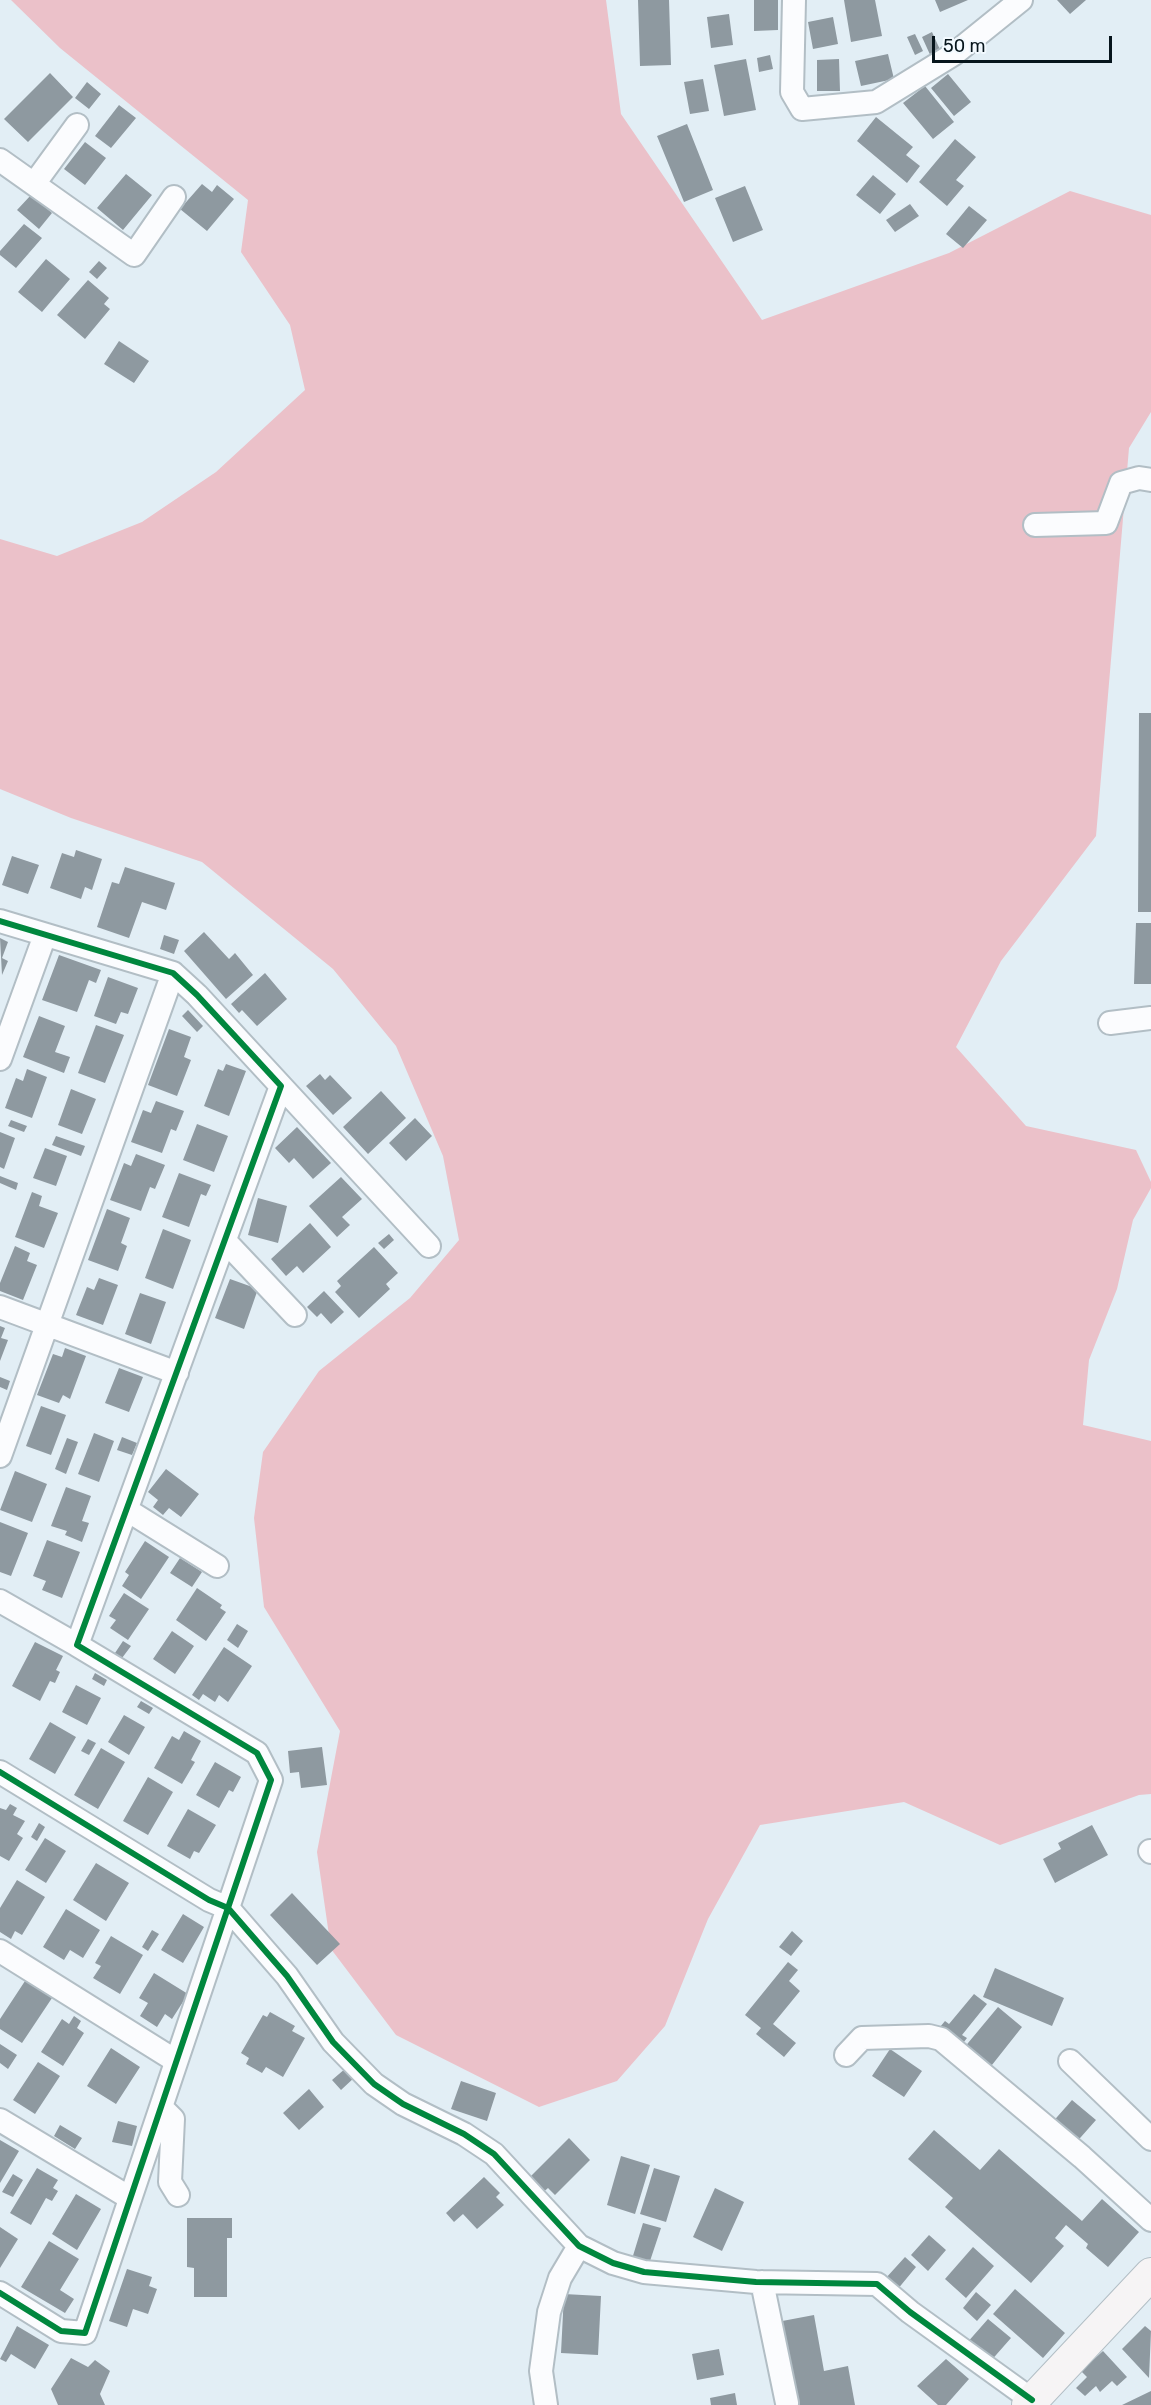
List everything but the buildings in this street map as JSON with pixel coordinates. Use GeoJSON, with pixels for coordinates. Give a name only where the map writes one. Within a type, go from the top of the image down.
{"type":"FeatureCollection","features":[{"type":"Feature","properties":{"kind":"street"},"geometry":{"type":"LineString","coordinates":[[794,0],[792,92],[802,109],[876,102],[954,54],[1021,0]]}},
{"type":"Feature","properties":{"kind":"street"},"geometry":{"type":"LineString","coordinates":[[33,184],[77,125]]}},
{"type":"Feature","properties":{"kind":"street"},"geometry":{"type":"LineString","coordinates":[[0,160],[134,255],[174,196]]}},
{"type":"Feature","properties":{"kind":"street"},"geometry":{"type":"LineString","coordinates":[[1035,525],[1106,523],[1121,483],[1139,478],[1151,480]]}},
{"type":"Feature","properties":{"kind":"street"},"geometry":{"type":"LineString","coordinates":[[0,921],[173,973],[197,994],[429,1246]]}},
{"type":"Feature","properties":{"kind":"street"},"geometry":{"type":"LineString","coordinates":[[0,1059],[45,935]]}},
{"type":"Feature","properties":{"kind":"street"},"geometry":{"type":"LineString","coordinates":[[0,1456],[173,973]]}},
{"type":"Feature","properties":{"kind":"street"},"geometry":{"type":"LineString","coordinates":[[1110,1023],[1151,1018]]}},
{"type":"Feature","properties":{"kind":"street"},"geometry":{"type":"LineString","coordinates":[[77,1646],[281,1086]]}},
{"type":"Feature","properties":{"kind":"street"},"geometry":{"type":"LineString","coordinates":[[225,1241],[296,1315]]}},
{"type":"Feature","properties":{"kind":"street"},"geometry":{"type":"LineString","coordinates":[[0,1307],[177,1373]]}},
{"type":"Feature","properties":{"kind":"street"},"geometry":{"type":"LineString","coordinates":[[127,1510],[217,1566]]}},
{"type":"Feature","properties":{"kind":"street"},"geometry":{"type":"LineString","coordinates":[[0,1601],[257,1753],[271,1780],[85,2333],[61,2331],[0,2293]]}},
{"type":"Feature","properties":{"kind":"street"},"geometry":{"type":"LineString","coordinates":[[0,1772],[208,1900],[228,1908],[287,1976],[333,2042],[374,2084],[403,2104],[464,2134],[494,2154],[579,2246],[613,2263],[644,2272],[762,2282],[877,2284],[910,2312],[1030,2402],[1151,2274]]}},
{"type":"Feature","properties":{"kind":"street"},"geometry":{"type":"LineString","coordinates":[[0,1951],[176,2061]]}},
{"type":"Feature","properties":{"kind":"street"},"geometry":{"type":"LineString","coordinates":[[846,2055],[862,2038],[929,2036],[941,2039],[1066,2143],[1151,2220]]}},
{"type":"Feature","properties":{"kind":"street"},"geometry":{"type":"LineString","coordinates":[[1070,2061],[1151,2139]]}},
{"type":"Feature","properties":{"kind":"street"},"geometry":{"type":"LineString","coordinates":[[161,2107],[173,2119],[170,2182],[178,2195]]}},
{"type":"Feature","properties":{"kind":"street"},"geometry":{"type":"LineString","coordinates":[[0,2120],[130,2198]]}},
{"type":"Feature","properties":{"kind":"street"},"geometry":{"type":"LineString","coordinates":[[546,2405],[542,2371],[549,2312],[560,2278],[579,2246]]}},
{"type":"Feature","properties":{"kind":"street"},"geometry":{"type":"LineString","coordinates":[[762,2282],[787,2403]]}},
{"type":"Feature","properties":{"kind":"shaded area"},"geometry":{"type":"Polygon","coordinates":[[[11,0],[606,0],[621,114],[762,320],[949,253],[1070,191],[1151,215],[1151,412],[1129,448],[1096,836],[1001,961],[956,1047],[1026,1126],[1136,1150],[1151,1182],[1151,1188],[1133,1220],[1117,1289],[1089,1360],[1083,1425],[1151,1441],[1151,1794],[1139,1795],[1000,1845],[904,1802],[760,1825],[708,1919],[665,2026],[617,2081],[539,2107],[396,2035],[331,1949],[317,1852],[340,1731],[264,1607],[254,1518],[263,1452],[319,1371],[410,1298],[459,1240],[443,1156],[396,1046],[333,969],[202,862],[71,818],[0,789],[0,539],[57,556],[142,522],[216,472],[305,390],[290,325],[241,252],[248,200],[60,48],[11,0]]]}},
{"type":"Feature","properties":{"kind":"cycle path"},"geometry":{"type":"LineString","coordinates":[[0,921],[173,973],[197,995],[281,1086],[77,1645],[257,1753],[271,1780],[85,2333],[61,2331],[0,2293]]}},
{"type":"Feature","properties":{"kind":"cycle path"},"geometry":{"type":"LineString","coordinates":[[0,1772],[209,1900],[228,1908],[287,1976],[333,2042],[374,2084],[403,2104],[464,2134],[494,2154],[579,2246],[613,2263],[644,2272],[756,2282],[877,2284],[910,2312],[1032,2400]]}}]}
